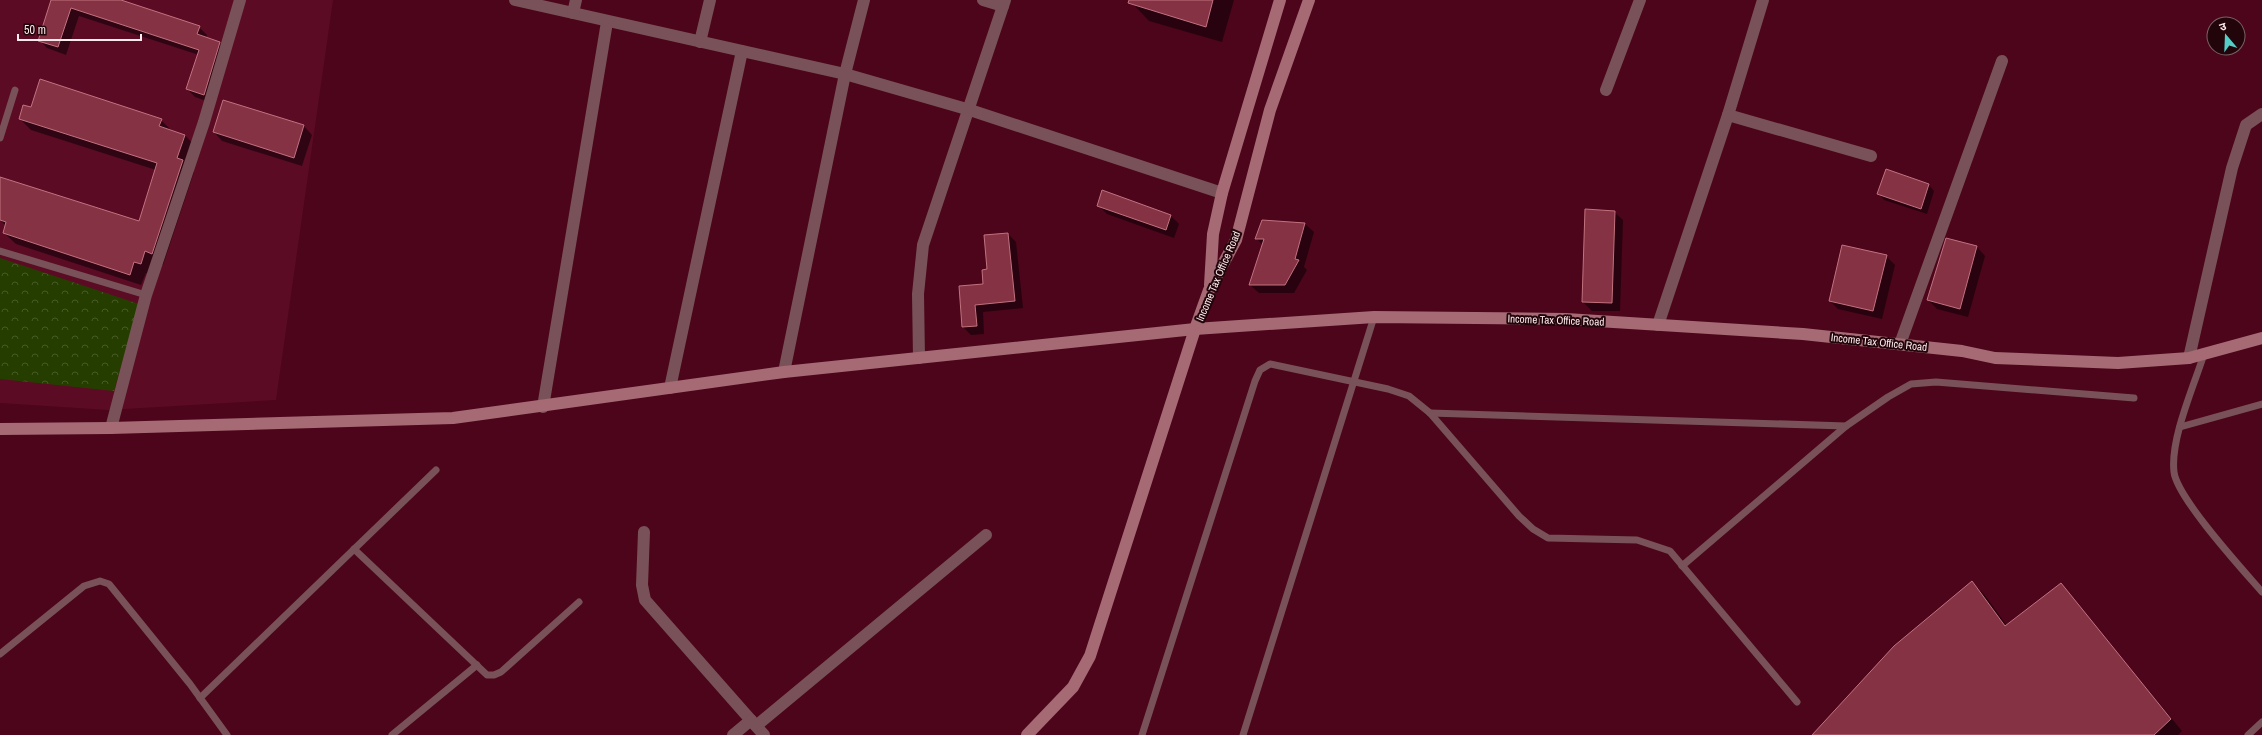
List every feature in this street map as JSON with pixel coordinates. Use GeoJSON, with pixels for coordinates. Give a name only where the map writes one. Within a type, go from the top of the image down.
{"type":"FeatureCollection","features":[{"type":"Feature","properties":{"kind":"main road"},"geometry":{"type":"LineString","coordinates":[[1210,290],[1213,234],[1222,193],[1280,0]]}},
{"type":"Feature","properties":{"kind":"main road","name":"Income Tax Office Road"},"geometry":{"type":"LineString","coordinates":[[1309,0],[1270,110],[1236,240],[1210,290],[1195,329],[1374,317],[1566,319],[1803,334],[1962,351],[1995,358],[2118,363],[2189,358],[2262,338]]}},
{"type":"Feature","properties":{"kind":"main road"},"geometry":{"type":"LineString","coordinates":[[0,429],[111,428],[453,418],[543,407],[784,372],[1195,329],[1090,656],[1073,687],[1028,735]]}},
{"type":"Feature","properties":{"kind":"street"},"geometry":{"type":"LineString","coordinates":[[111,428],[146,295],[204,122],[240,0]]}},
{"type":"Feature","properties":{"kind":"street"},"geometry":{"type":"LineString","coordinates":[[515,0],[607,22],[846,74],[970,110],[1222,193]]}},
{"type":"Feature","properties":{"kind":"street"},"geometry":{"type":"LineString","coordinates":[[573,13],[576,0]]}},
{"type":"Feature","properties":{"kind":"street"},"geometry":{"type":"LineString","coordinates":[[700,42],[710,0]]}},
{"type":"Feature","properties":{"kind":"street"},"geometry":{"type":"LineString","coordinates":[[784,372],[846,74],[864,0]]}},
{"type":"Feature","properties":{"kind":"street"},"geometry":{"type":"LineString","coordinates":[[919,358],[918,294],[923,245],[970,110],[1004,3],[983,0]]}},
{"type":"Feature","properties":{"kind":"street"},"geometry":{"type":"LineString","coordinates":[[1606,90],[1640,0]]}},
{"type":"Feature","properties":{"kind":"street"},"geometry":{"type":"LineString","coordinates":[[1658,325],[1728,115],[1763,0]]}},
{"type":"Feature","properties":{"kind":"street"},"geometry":{"type":"LineString","coordinates":[[543,407],[607,22]]}},
{"type":"Feature","properties":{"kind":"street"},"geometry":{"type":"LineString","coordinates":[[670,388],[742,51]]}},
{"type":"Feature","properties":{"kind":"street"},"geometry":{"type":"LineString","coordinates":[[1900,344],[2002,61]]}},
{"type":"Feature","properties":{"kind":"street"},"geometry":{"type":"LineString","coordinates":[[2189,358],[2232,168],[2246,125],[2262,114]]}},
{"type":"Feature","properties":{"kind":"street"},"geometry":{"type":"LineString","coordinates":[[1728,115],[1871,156]]}},
{"type":"Feature","properties":{"kind":"street"},"geometry":{"type":"LineString","coordinates":[[644,532],[642,585],[645,600],[653,611],[757,727]]}},
{"type":"Feature","properties":{"kind":"street"},"geometry":{"type":"LineString","coordinates":[[734,735],[757,727],[986,535]]}},
{"type":"Feature","properties":{"kind":"lane"},"geometry":{"type":"LineString","coordinates":[[0,138],[15,90]]}},
{"type":"Feature","properties":{"kind":"lane"},"geometry":{"type":"LineString","coordinates":[[0,251],[146,295]]}},
{"type":"Feature","properties":{"kind":"lane"},"geometry":{"type":"LineString","coordinates":[[1242,735],[1355,382],[1374,317]]}},
{"type":"Feature","properties":{"kind":"lane"},"geometry":{"type":"LineString","coordinates":[[2204,354],[2180,427],[2174,462],[2174,474],[2180,487],[2198,515],[2262,592]]}},
{"type":"Feature","properties":{"kind":"lane"},"geometry":{"type":"LineString","coordinates":[[1142,735],[1255,380],[1260,370],[1270,364],[1278,364],[1409,396],[1430,413],[1519,516],[1538,532],[1548,538],[1637,540],[1670,551],[1797,702]]}},
{"type":"Feature","properties":{"kind":"lane"},"geometry":{"type":"LineString","coordinates":[[1682,566],[1846,426],[1888,397],[1911,384],[1936,382],[2134,398]]}},
{"type":"Feature","properties":{"kind":"lane"},"geometry":{"type":"LineString","coordinates":[[2180,427],[2262,404]]}},
{"type":"Feature","properties":{"kind":"lane"},"geometry":{"type":"LineString","coordinates":[[1430,413],[1846,426]]}},
{"type":"Feature","properties":{"kind":"lane"},"geometry":{"type":"LineString","coordinates":[[200,698],[436,470]]}},
{"type":"Feature","properties":{"kind":"lane"},"geometry":{"type":"LineString","coordinates":[[354,549],[487,675],[494,675],[501,672],[579,602]]}},
{"type":"Feature","properties":{"kind":"lane"},"geometry":{"type":"LineString","coordinates":[[0,654],[84,586],[100,581],[109,584],[200,698],[227,735]]}},
{"type":"Feature","properties":{"kind":"lane"},"geometry":{"type":"LineString","coordinates":[[392,735],[477,665]]}},
{"type":"Feature","properties":{"kind":"lane"},"geometry":{"type":"LineString","coordinates":[[2248,735],[2262,722]]}},
{"type":"Feature","properties":{"kind":"shaded area"},"geometry":{"type":"Polygon","coordinates":[[[0,0],[333,0],[276,400],[108,410],[0,403],[0,0]]]}},
{"type":"Feature","properties":{"kind":"green space"},"geometry":{"type":"Polygon","coordinates":[[[0,258],[139,304],[114,391],[0,379],[0,258]]]}},
{"type":"Feature","properties":{"kind":"building"},"geometry":{"type":"Polygon","coordinates":[[[51,0],[121,0],[200,26],[197,34],[220,42],[204,95],[186,89],[199,50],[71,8],[58,47],[38,41],[51,0]]]}},
{"type":"Feature","properties":{"kind":"building"},"geometry":{"type":"Polygon","coordinates":[[[1129,0],[1213,0],[1206,27],[1128,3],[1129,0]]]}},
{"type":"Feature","properties":{"kind":"building"},"geometry":{"type":"Polygon","coordinates":[[[40,79],[162,119],[159,126],[185,135],[177,158],[183,160],[152,254],[145,251],[141,264],[134,262],[130,275],[3,233],[6,222],[0,220],[0,177],[139,221],[157,163],[19,119],[23,105],[31,107],[40,79]]]}},
{"type":"Feature","properties":{"kind":"building"},"geometry":{"type":"Polygon","coordinates":[[[223,100],[304,125],[294,158],[213,132],[223,100]]]}},
{"type":"Feature","properties":{"kind":"building"},"geometry":{"type":"Polygon","coordinates":[[[1886,169],[1929,184],[1921,209],[1877,194],[1886,169]]]}},
{"type":"Feature","properties":{"kind":"building"},"geometry":{"type":"Polygon","coordinates":[[[1102,190],[1171,215],[1166,230],[1097,206],[1102,190]]]}},
{"type":"Feature","properties":{"kind":"building"},"geometry":{"type":"Polygon","coordinates":[[[1585,209],[1615,211],[1612,303],[1582,302],[1585,209]]]}},
{"type":"Feature","properties":{"kind":"building"},"geometry":{"type":"Polygon","coordinates":[[[1262,220],[1305,223],[1295,259],[1299,260],[1285,285],[1249,285],[1264,239],[1255,239],[1262,220]]]}},
{"type":"Feature","properties":{"kind":"building"},"geometry":{"type":"Polygon","coordinates":[[[1008,233],[1015,301],[975,305],[977,326],[962,327],[959,286],[983,284],[982,270],[987,269],[984,235],[1008,233]]]}},
{"type":"Feature","properties":{"kind":"building"},"geometry":{"type":"Polygon","coordinates":[[[1946,238],[1977,246],[1960,309],[1927,300],[1946,238]]]}},
{"type":"Feature","properties":{"kind":"building"},"geometry":{"type":"Polygon","coordinates":[[[1842,245],[1887,255],[1873,311],[1829,301],[1842,245]]]}},
{"type":"Feature","properties":{"kind":"building"},"geometry":{"type":"Polygon","coordinates":[[[1972,581],[2005,626],[2061,583],[2171,719],[2154,735],[1812,735],[1894,646],[1972,581]]]}}]}
